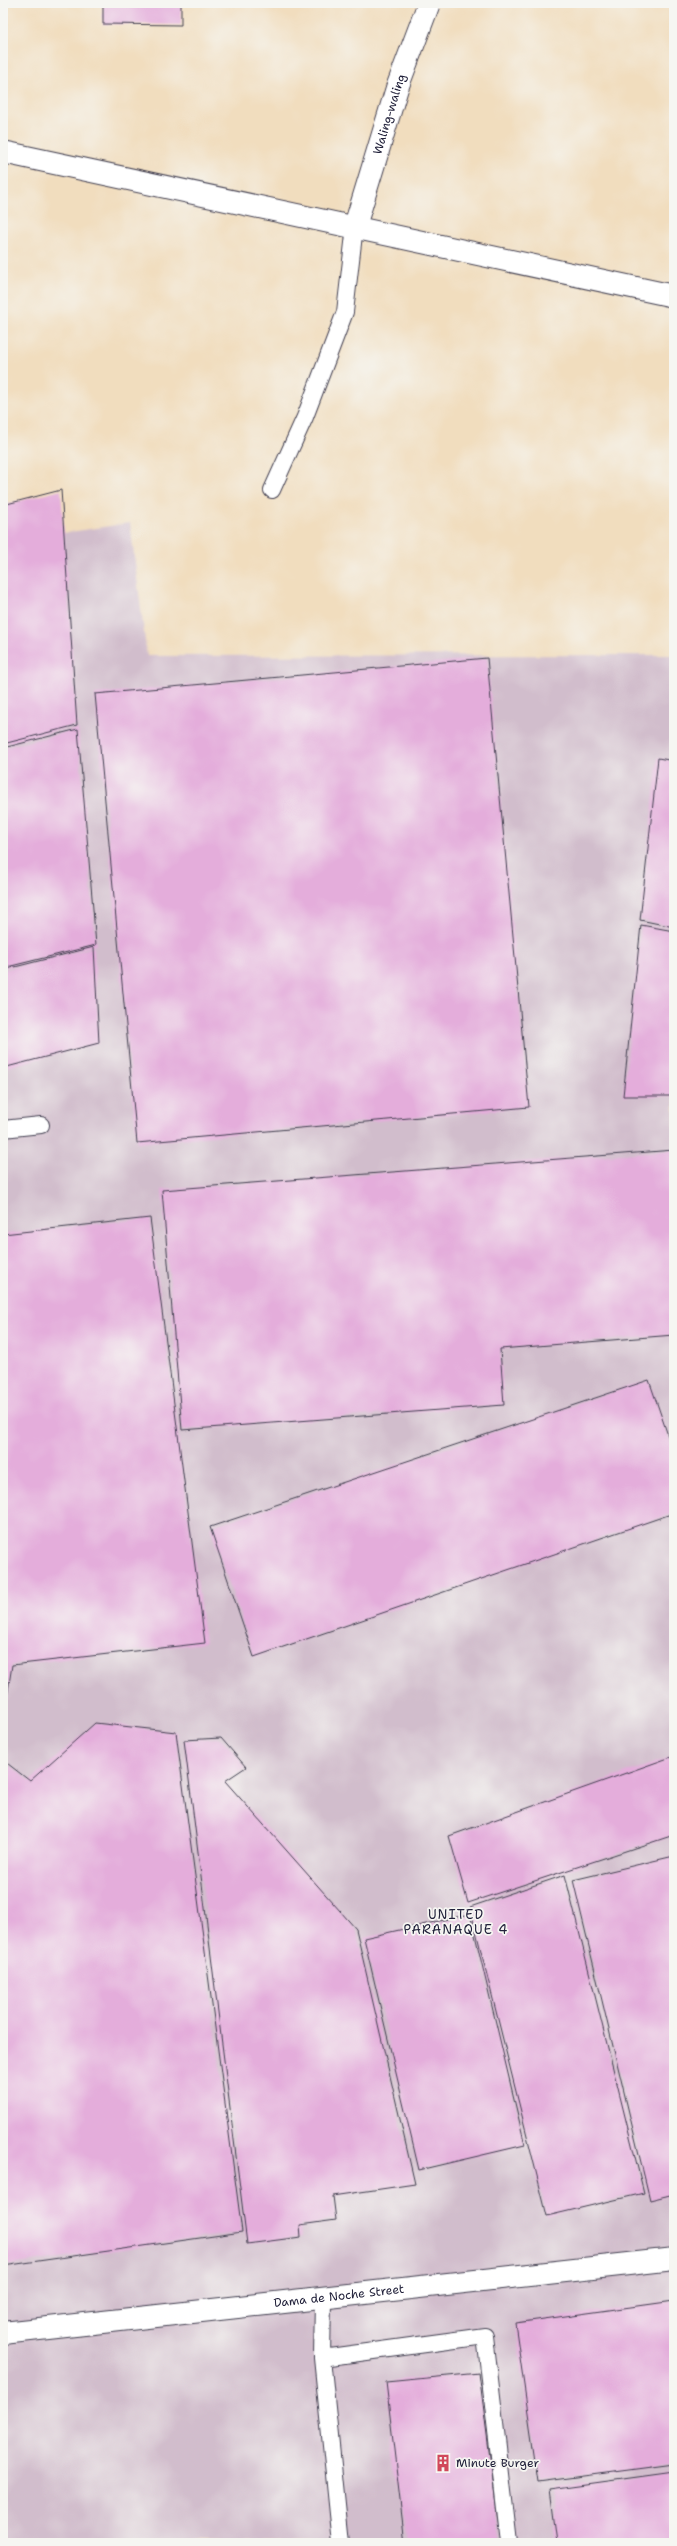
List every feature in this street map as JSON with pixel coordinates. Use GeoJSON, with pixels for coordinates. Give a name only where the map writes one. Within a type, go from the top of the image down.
{"type":"FeatureCollection","features":[{"type":"Feature","properties":{"kind":"street","name":"Waling-waling"},"geometry":{"type":"LineString","coordinates":[[355,226],[397,88],[414,48],[430,3]]}},
{"type":"Feature","properties":{"kind":"street"},"geometry":{"type":"LineString","coordinates":[[3,152],[355,226],[669,295]]}},
{"type":"Feature","properties":{"kind":"street","name":"Dama de Noche Street"},"geometry":{"type":"LineString","coordinates":[[3,2333],[323,2299],[674,2259]]}},
{"type":"Feature","properties":{"kind":"lane"},"geometry":{"type":"LineString","coordinates":[[272,490],[305,417],[345,312],[355,226]]}},
{"type":"Feature","properties":{"kind":"lane"},"geometry":{"type":"LineString","coordinates":[[3,1129],[41,1125]]}},
{"type":"Feature","properties":{"kind":"lane"},"geometry":{"type":"LineString","coordinates":[[323,2299],[322,2358],[341,2543]]}},
{"type":"Feature","properties":{"kind":"lane"},"geometry":{"type":"LineString","coordinates":[[322,2358],[485,2336],[509,2543]]}},
{"type":"Feature","properties":{"kind":"shaded area"},"geometry":{"type":"Polygon","coordinates":[[[130,523],[147,656],[674,655],[674,2543],[3,2543],[3,542],[130,523]]]}},
{"type":"Feature","properties":{"kind":"building"},"geometry":{"type":"Polygon","coordinates":[[[103,3],[181,3],[181,25],[103,24],[103,3]]]}},
{"type":"Feature","properties":{"kind":"building"},"geometry":{"type":"Polygon","coordinates":[[[61,490],[77,725],[3,744],[3,505],[61,490]]]}},
{"type":"Feature","properties":{"kind":"building"},"geometry":{"type":"Polygon","coordinates":[[[487,658],[529,1107],[137,1143],[95,694],[487,658]]]}},
{"type":"Feature","properties":{"kind":"building"},"geometry":{"type":"Polygon","coordinates":[[[78,729],[96,945],[3,968],[3,748],[78,729]]]}},
{"type":"Feature","properties":{"kind":"building"},"geometry":{"type":"Polygon","coordinates":[[[658,758],[674,761],[674,927],[640,920],[658,758]]]}},
{"type":"Feature","properties":{"kind":"building"},"geometry":{"type":"Polygon","coordinates":[[[641,925],[674,931],[674,1096],[623,1096],[641,925]]]}},
{"type":"Feature","properties":{"kind":"building"},"geometry":{"type":"Polygon","coordinates":[[[94,947],[99,1043],[3,1068],[3,970],[94,947]]]}},
{"type":"Feature","properties":{"kind":"building"},"geometry":{"type":"Polygon","coordinates":[[[674,1150],[674,1335],[500,1349],[504,1405],[182,1430],[162,1190],[674,1150]]]}},
{"type":"Feature","properties":{"kind":"building"},"geometry":{"type":"Polygon","coordinates":[[[150,1218],[205,1643],[12,1665],[3,1723],[3,1234],[150,1218]]]}},
{"type":"Feature","properties":{"kind":"building"},"geometry":{"type":"Polygon","coordinates":[[[649,1380],[674,1453],[674,1513],[254,1657],[210,1527],[649,1380]]]}},
{"type":"Feature","properties":{"kind":"building"},"geometry":{"type":"Polygon","coordinates":[[[95,1723],[176,1732],[242,2232],[3,2266],[3,1760],[30,1781],[95,1723]]]}},
{"type":"Feature","properties":{"kind":"building"},"geometry":{"type":"Polygon","coordinates":[[[221,1738],[246,1767],[225,1781],[356,1929],[415,2184],[333,2196],[336,2220],[300,2225],[301,2237],[247,2244],[184,1740],[221,1738]]]}},
{"type":"Feature","properties":{"kind":"building"},"geometry":{"type":"Polygon","coordinates":[[[674,1756],[674,1835],[468,1903],[449,1836],[674,1756]]]}},
{"type":"Feature","properties":{"kind":"building"},"geometry":{"type":"Polygon","coordinates":[[[674,1856],[674,2194],[650,2200],[573,1880],[674,1856]]]}},
{"type":"Feature","properties":{"kind":"building"},"geometry":{"type":"Polygon","coordinates":[[[565,1875],[644,2193],[547,2216],[470,1907],[565,1875]]]}},
{"type":"Feature","properties":{"kind":"building"},"geometry":{"type":"Polygon","coordinates":[[[470,1914],[525,2145],[419,2170],[364,1938],[470,1914]]]}},
{"type":"Feature","properties":{"kind":"building"},"geometry":{"type":"Polygon","coordinates":[[[674,2301],[674,2464],[538,2482],[515,2323],[674,2301]]]}},
{"type":"Feature","properties":{"kind":"building","name":"Minute Burger"},"geometry":{"type":"Polygon","coordinates":[[[479,2373],[501,2543],[405,2543],[386,2382],[479,2373]]]}},
{"type":"Feature","properties":{"kind":"building"},"geometry":{"type":"Polygon","coordinates":[[[674,2472],[674,2543],[557,2543],[550,2489],[674,2472]]]}},
{"type":"Feature","properties":{"kind":"place","name":"Minute Burger"},"geometry":{"type":"Point","coordinates":[443,2463]}},
{"type":"Feature","properties":{"kind":"district","name":"UNITED PARANAQUE 4"},"geometry":{"type":"Point","coordinates":[456,1922]}}]}
